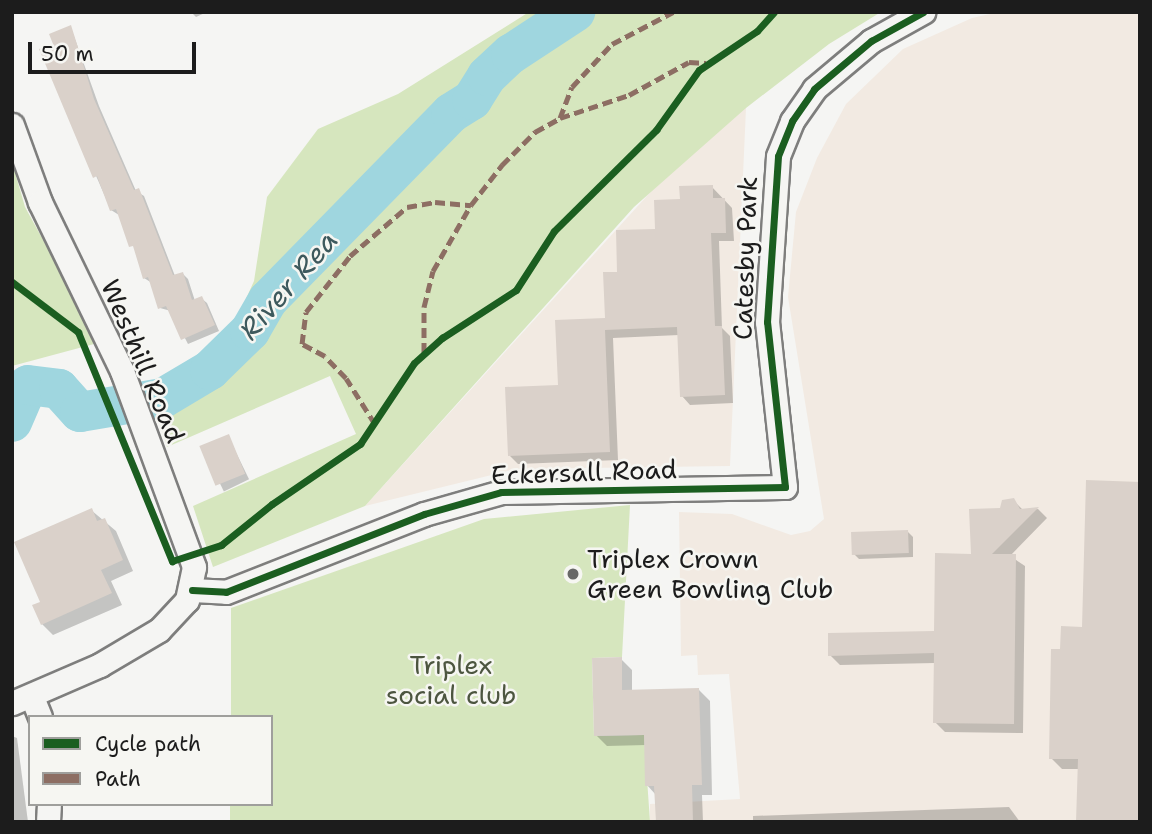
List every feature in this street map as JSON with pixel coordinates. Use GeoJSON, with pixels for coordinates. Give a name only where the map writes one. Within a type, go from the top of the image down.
{"type":"FeatureCollection","features":[{"type":"Feature","properties":{"kind":"street","name":"Catesby Park"},"geometry":{"type":"LineString","coordinates":[[785,487],[767,322],[772,192],[778,156],[792,121],[814,89],[872,41],[923,12]]}},
{"type":"Feature","properties":{"kind":"street","name":"Westhill Road"},"geometry":{"type":"LineString","coordinates":[[12,125],[40,202],[122,371],[192,554],[192,590]]}},
{"type":"Feature","properties":{"kind":"street","name":"Eckersall Road"},"geometry":{"type":"LineString","coordinates":[[192,590],[226,592],[424,514],[501,492],[785,487]]}},
{"type":"Feature","properties":{"kind":"street"},"geometry":{"type":"LineString","coordinates":[[28,706],[100,665],[171,619],[192,590]]}},
{"type":"Feature","properties":{"kind":"shaded area"},"geometry":{"type":"Polygon","coordinates":[[[999,12],[1140,12],[1140,822],[650,822],[650,804],[740,799],[729,674],[698,675],[697,655],[681,656],[679,512],[732,514],[791,535],[810,531],[824,519],[788,297],[796,212],[817,158],[846,104],[903,49],[972,18],[999,12]]]}},
{"type":"Feature","properties":{"kind":"shaded area"},"geometry":{"type":"Polygon","coordinates":[[[747,86],[730,466],[516,469],[365,506],[747,86]]]}},
{"type":"Feature","properties":{"kind":"green space"},"geometry":{"type":"Polygon","coordinates":[[[529,12],[881,12],[829,44],[746,108],[634,207],[365,506],[213,567],[193,506],[356,434],[330,376],[167,447],[149,388],[230,334],[254,281],[267,197],[318,129],[398,94],[529,12]]]}},
{"type":"Feature","properties":{"kind":"green space"},"geometry":{"type":"Polygon","coordinates":[[[12,162],[25,207],[88,322],[94,344],[12,366],[12,162]]]}},
{"type":"Feature","properties":{"kind":"green space","name":"Triplex social club"},"geometry":{"type":"Polygon","coordinates":[[[630,505],[622,657],[592,658],[594,736],[644,735],[650,822],[230,822],[230,806],[273,806],[273,715],[231,715],[231,608],[484,519],[630,505]]]}},
{"type":"Feature","properties":{"kind":"building"},"geometry":{"type":"Polygon","coordinates":[[[71,25],[94,99],[134,190],[139,188],[173,275],[183,272],[192,300],[202,296],[215,325],[181,340],[166,306],[158,309],[148,277],[143,279],[133,246],[129,247],[116,209],[110,211],[97,176],[93,178],[39,49],[53,44],[49,34],[71,25]]]}},
{"type":"Feature","properties":{"kind":"building"},"geometry":{"type":"Polygon","coordinates":[[[713,185],[713,198],[725,198],[726,233],[711,233],[715,326],[722,326],[725,395],[680,397],[677,327],[605,330],[610,452],[508,456],[505,387],[558,385],[555,320],[605,318],[603,272],[617,272],[616,230],[655,229],[654,200],[680,199],[679,186],[713,185]]]}},
{"type":"Feature","properties":{"kind":"building"},"geometry":{"type":"Polygon","coordinates":[[[229,434],[245,474],[215,486],[199,446],[229,434]]]}},
{"type":"Feature","properties":{"kind":"building"},"geometry":{"type":"Polygon","coordinates":[[[1086,480],[1140,482],[1140,822],[1076,822],[1078,759],[1049,759],[1051,649],[1060,649],[1061,626],[1082,627],[1086,480]]]}},
{"type":"Feature","properties":{"kind":"building"},"geometry":{"type":"Polygon","coordinates":[[[1014,498],[1020,509],[1039,507],[992,554],[1016,554],[1014,724],[933,723],[934,653],[828,656],[828,633],[934,631],[935,553],[971,554],[969,509],[1000,508],[1002,500],[1014,498]]]}},
{"type":"Feature","properties":{"kind":"building"},"geometry":{"type":"Polygon","coordinates":[[[92,508],[97,521],[105,518],[123,560],[101,570],[112,593],[41,625],[32,605],[40,602],[14,542],[92,508]]]}},
{"type":"Feature","properties":{"kind":"building"},"geometry":{"type":"Polygon","coordinates":[[[908,530],[909,553],[852,555],[851,532],[908,530]]]}},
{"type":"Feature","properties":{"kind":"building"},"geometry":{"type":"Polygon","coordinates":[[[622,657],[622,690],[699,688],[702,785],[692,785],[693,822],[656,822],[654,786],[645,786],[644,735],[594,736],[592,658],[622,657]]]}},
{"type":"Feature","properties":{"kind":"waterway","name":"River Rea"},"geometry":{"type":"LineString","coordinates":[[12,422],[28,385],[59,389],[80,412],[163,398],[210,370],[250,331],[268,300],[451,113],[472,100],[487,76],[511,54],[575,12]]}},
{"type":"Feature","properties":{"kind":"marked path"},"geometry":{"type":"LineString","coordinates":[[560,118],[572,87],[612,44],[673,12]]}},
{"type":"Feature","properties":{"kind":"marked path"},"geometry":{"type":"LineString","coordinates":[[424,353],[424,307],[433,271],[471,205],[502,165],[535,132],[560,118],[629,95],[689,62],[706,63]]}},
{"type":"Feature","properties":{"kind":"marked path"},"geometry":{"type":"LineString","coordinates":[[375,424],[346,378],[325,356],[302,344],[306,312],[350,256],[407,207],[435,202],[471,205]]}},
{"type":"Feature","properties":{"kind":"cycle path"},"geometry":{"type":"LineString","coordinates":[[12,282],[78,332],[172,561],[221,545],[272,504],[360,444],[414,363],[442,338],[516,290],[554,231],[656,130],[699,70],[757,31],[774,12]]}},
{"type":"Feature","properties":{"kind":"cycle path"},"geometry":{"type":"LineString","coordinates":[[192,590],[226,592],[424,514],[501,492],[785,487],[767,322],[778,156],[792,121],[814,89],[871,41],[923,12]]}},
{"type":"Feature","properties":{"kind":"place","name":"Triplex Crown Green Bowling Club"},"geometry":{"type":"Point","coordinates":[573,574]}}]}
